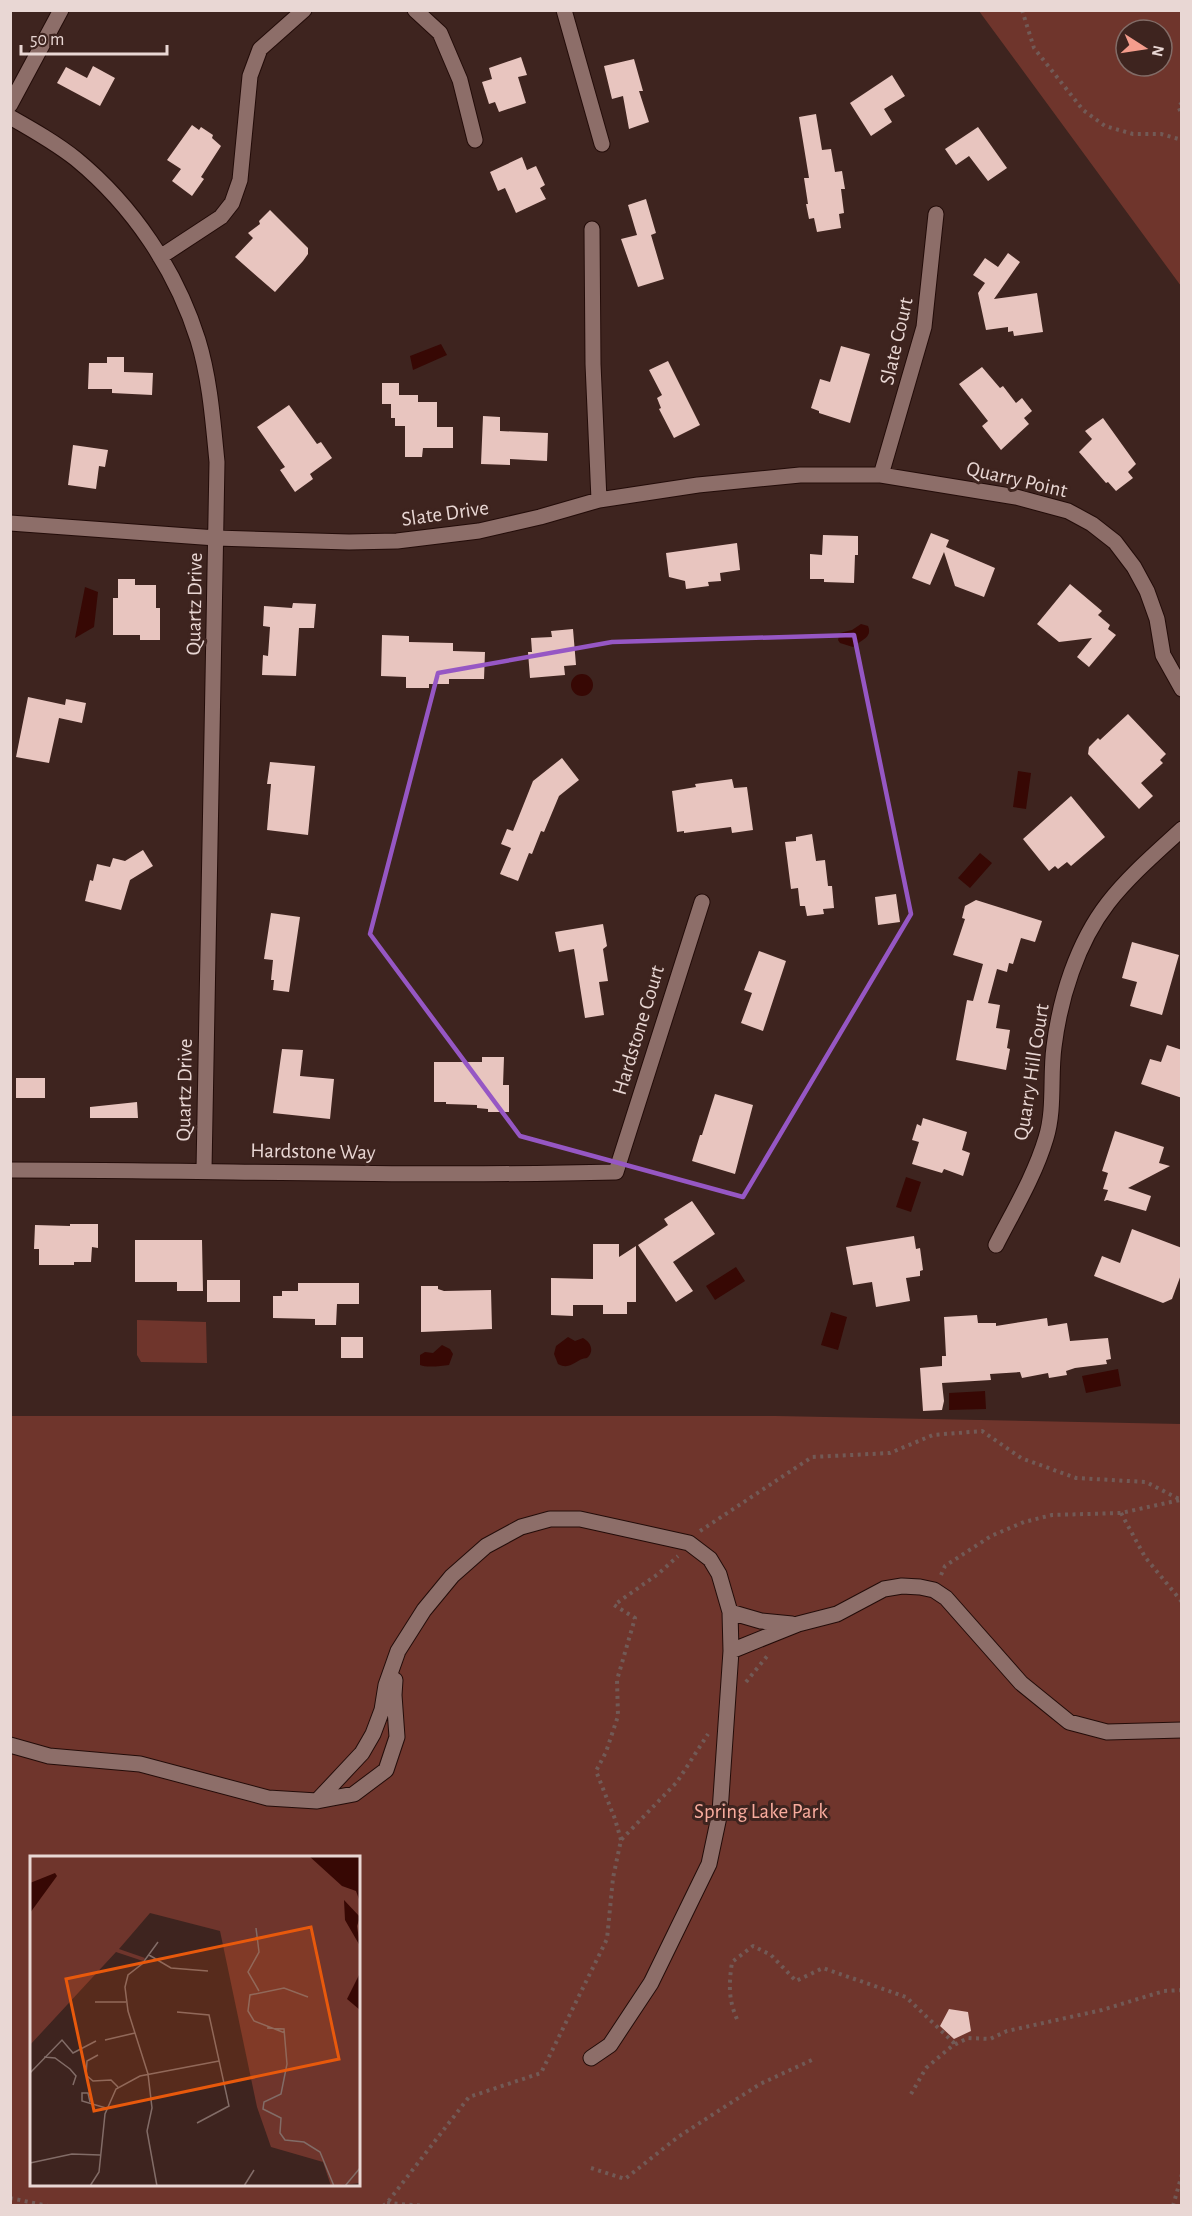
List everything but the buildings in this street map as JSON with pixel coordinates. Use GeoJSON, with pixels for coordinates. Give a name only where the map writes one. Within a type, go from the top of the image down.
{"type":"FeatureCollection","features":[{"type":"Feature","properties":{"kind":"street"},"geometry":{"type":"LineString","coordinates":[[10,105],[61,10]]}},
{"type":"Feature","properties":{"kind":"street"},"geometry":{"type":"LineString","coordinates":[[160,257],[221,217],[232,202],[240,180],[250,76],[260,49],[304,10]]}},
{"type":"Feature","properties":{"kind":"street"},"geometry":{"type":"LineString","coordinates":[[415,10],[440,33],[460,80],[475,140]]}},
{"type":"Feature","properties":{"kind":"street"},"geometry":{"type":"LineString","coordinates":[[564,10],[602,144]]}},
{"type":"Feature","properties":{"kind":"street","name":"Quartz Drive"},"geometry":{"type":"LineString","coordinates":[[10,117],[44,136],[76,159],[113,194],[144,231],[182,298],[198,341],[213,418],[217,462],[204,1170]]}},
{"type":"Feature","properties":{"kind":"street","name":"Slate Court"},"geometry":{"type":"LineString","coordinates":[[881,475],[924,327],[936,214]]}},
{"type":"Feature","properties":{"kind":"street"},"geometry":{"type":"LineString","coordinates":[[592,229],[593,364],[599,500]]}},
{"type":"Feature","properties":{"kind":"street","name":"Slate Drive"},"geometry":{"type":"LineString","coordinates":[[10,523],[216,538],[397,541],[479,531],[599,500],[698,485],[800,475],[881,475]]}},
{"type":"Feature","properties":{"kind":"street","name":"Quarry Point"},"geometry":{"type":"LineString","coordinates":[[881,475],[1016,497],[1068,511],[1092,524],[1115,542],[1134,567],[1147,591],[1156,618],[1163,655],[1182,689]]}},
{"type":"Feature","properties":{"kind":"street","name":"Quarry Hill Court"},"geometry":{"type":"LineString","coordinates":[[996,1245],[1033,1172],[1047,1136],[1057,1026],[1076,961],[1089,932],[1107,905],[1148,860],[1182,829]]}},
{"type":"Feature","properties":{"kind":"street","name":"Hardstone Court"},"geometry":{"type":"LineString","coordinates":[[616,1172],[702,902]]}},
{"type":"Feature","properties":{"kind":"street","name":"Hardstone Way"},"geometry":{"type":"LineString","coordinates":[[10,1170],[204,1170],[500,1175],[616,1172]]}},
{"type":"Feature","properties":{"kind":"street"},"geometry":{"type":"LineString","coordinates":[[317,1802],[362,1753],[374,1734],[382,1710],[386,1685],[398,1651],[423,1610],[452,1576],[486,1546],[521,1527],[550,1519],[580,1519],[689,1543],[711,1558],[719,1574],[730,1612],[731,1651],[720,1812],[709,1864],[651,1983],[610,2045],[591,2058]]}},
{"type":"Feature","properties":{"kind":"street"},"geometry":{"type":"LineString","coordinates":[[731,1651],[798,1624],[837,1614],[884,1589],[902,1586],[934,1590],[946,1598],[1021,1683],[1069,1722],[1107,1732],[1182,1730]]}},
{"type":"Feature","properties":{"kind":"street"},"geometry":{"type":"LineString","coordinates":[[730,1612],[761,1622],[798,1624]]}},
{"type":"Feature","properties":{"kind":"street"},"geometry":{"type":"LineString","coordinates":[[10,1744],[49,1756],[140,1764],[268,1798],[317,1802],[354,1794],[386,1770],[397,1737],[394,1695],[398,1651]]}},
{"type":"Feature","properties":{"kind":"path"},"geometry":{"type":"LineString","coordinates":[[1022,10],[1034,48],[1083,110],[1105,126],[1133,134],[1161,134],[1182,140]]}},
{"type":"Feature","properties":{"kind":"path"},"geometry":{"type":"LineString","coordinates":[[1182,103],[1178,106],[1182,115]]}},
{"type":"Feature","properties":{"kind":"path"},"geometry":{"type":"LineString","coordinates":[[696,1534],[703,1527],[812,1457],[890,1453],[933,1435],[982,1431],[1021,1458],[1076,1478],[1146,1482],[1181,1500]]}},
{"type":"Feature","properties":{"kind":"path"},"geometry":{"type":"LineString","coordinates":[[934,1590],[945,1566],[991,1536],[1024,1522],[1052,1515],[1121,1513],[1181,1500]]}},
{"type":"Feature","properties":{"kind":"path"},"geometry":{"type":"LineString","coordinates":[[1121,1513],[1145,1557],[1182,1602]]}},
{"type":"Feature","properties":{"kind":"path"},"geometry":{"type":"LineString","coordinates":[[385,2204],[469,2097],[541,2073],[607,1939],[612,1878],[621,1840],[596,1770],[606,1752],[618,1716],[616,1680],[635,1618],[614,1605],[658,1574],[683,1552]]}},
{"type":"Feature","properties":{"kind":"path"},"geometry":{"type":"LineString","coordinates":[[621,1840],[677,1782],[726,1707],[774,1647]]}},
{"type":"Feature","properties":{"kind":"path"},"geometry":{"type":"LineString","coordinates":[[737,2019],[730,2005],[728,1986],[732,1962],[753,1946],[771,1955],[796,1981],[823,1968],[906,1997],[955,2044]]}},
{"type":"Feature","properties":{"kind":"path"},"geometry":{"type":"LineString","coordinates":[[911,2094],[926,2068],[955,2044],[968,2037],[990,2038],[1007,2031],[1102,2010],[1164,1991],[1182,1990]]}},
{"type":"Feature","properties":{"kind":"path"},"geometry":{"type":"LineString","coordinates":[[591,2168],[625,2179],[678,2137],[760,2084],[814,2059]]}},
{"type":"Feature","properties":{"kind":"path"},"geometry":{"type":"LineString","coordinates":[[1173,2205],[1182,2174]]}},
{"type":"Feature","properties":{"kind":"path"},"geometry":{"type":"LineString","coordinates":[[10,2198],[48,2205]]}},
{"type":"Feature","properties":{"kind":"path"},"geometry":{"type":"LineString","coordinates":[[385,2204],[426,2205]]}},
{"type":"Feature","properties":{"kind":"highlighted area"},"geometry":{"type":"Polygon","coordinates":[[[854,635],[911,914],[743,1197],[520,1136],[370,934],[438,673],[612,642],[854,635]]]}},
{"type":"Feature","properties":{"kind":"green space"},"geometry":{"type":"Polygon","coordinates":[[[979,11],[1181,11],[1181,286],[979,11]]]}},
{"type":"Feature","properties":{"kind":"green space"},"geometry":{"type":"Polygon","coordinates":[[[137,1320],[206,1322],[207,1363],[141,1362],[137,1355],[137,1320]]]}},
{"type":"Feature","properties":{"kind":"green space","name":"Spring Lake Park"},"geometry":{"type":"Polygon","coordinates":[[[10,1416],[776,1416],[1181,1424],[1181,2205],[11,2205],[10,1416]]]}},
{"type":"Feature","properties":{"kind":"shaded area"},"geometry":{"type":"Polygon","coordinates":[[[441,344],[447,355],[413,370],[410,356],[441,344]]]}},
{"type":"Feature","properties":{"kind":"shaded area"},"geometry":{"type":"Polygon","coordinates":[[[85,587],[98,592],[94,627],[75,638],[85,587]]]}},
{"type":"Feature","properties":{"kind":"shaded area"},"geometry":{"type":"Polygon","coordinates":[[[861,624],[868,626],[869,633],[865,638],[853,647],[840,643],[838,640],[840,633],[852,630],[861,624]]]}},
{"type":"Feature","properties":{"kind":"shaded area"},"geometry":{"type":"Polygon","coordinates":[[[582,674],[590,677],[593,685],[590,693],[582,696],[574,693],[571,685],[574,677],[582,674]]]}},
{"type":"Feature","properties":{"kind":"shaded area"},"geometry":{"type":"Polygon","coordinates":[[[1018,771],[1031,773],[1026,809],[1013,807],[1018,771]]]}},
{"type":"Feature","properties":{"kind":"shaded area"},"geometry":{"type":"Polygon","coordinates":[[[980,853],[992,863],[970,888],[958,878],[980,853]]]}},
{"type":"Feature","properties":{"kind":"shaded area"},"geometry":{"type":"Polygon","coordinates":[[[906,1177],[921,1182],[911,1212],[896,1207],[906,1177]]]}},
{"type":"Feature","properties":{"kind":"shaded area"},"geometry":{"type":"Polygon","coordinates":[[[736,1267],[745,1281],[715,1300],[706,1286],[736,1267]]]}},
{"type":"Feature","properties":{"kind":"shaded area"},"geometry":{"type":"Polygon","coordinates":[[[831,1312],[847,1317],[838,1350],[821,1345],[831,1312]]]}},
{"type":"Feature","properties":{"kind":"shaded area"},"geometry":{"type":"Polygon","coordinates":[[[568,1337],[575,1341],[583,1338],[590,1345],[591,1350],[587,1358],[562,1366],[558,1364],[554,1354],[556,1346],[568,1337]]]}},
{"type":"Feature","properties":{"kind":"shaded area"},"geometry":{"type":"Polygon","coordinates":[[[442,1345],[450,1349],[453,1354],[449,1365],[430,1367],[420,1365],[420,1355],[425,1352],[433,1353],[442,1345]]]}},
{"type":"Feature","properties":{"kind":"shaded area"},"geometry":{"type":"Polygon","coordinates":[[[1118,1369],[1121,1386],[1086,1393],[1082,1376],[1118,1369]]]}},
{"type":"Feature","properties":{"kind":"shaded area"},"geometry":{"type":"Polygon","coordinates":[[[985,1391],[986,1409],[949,1410],[949,1393],[985,1391]]]}}]}
